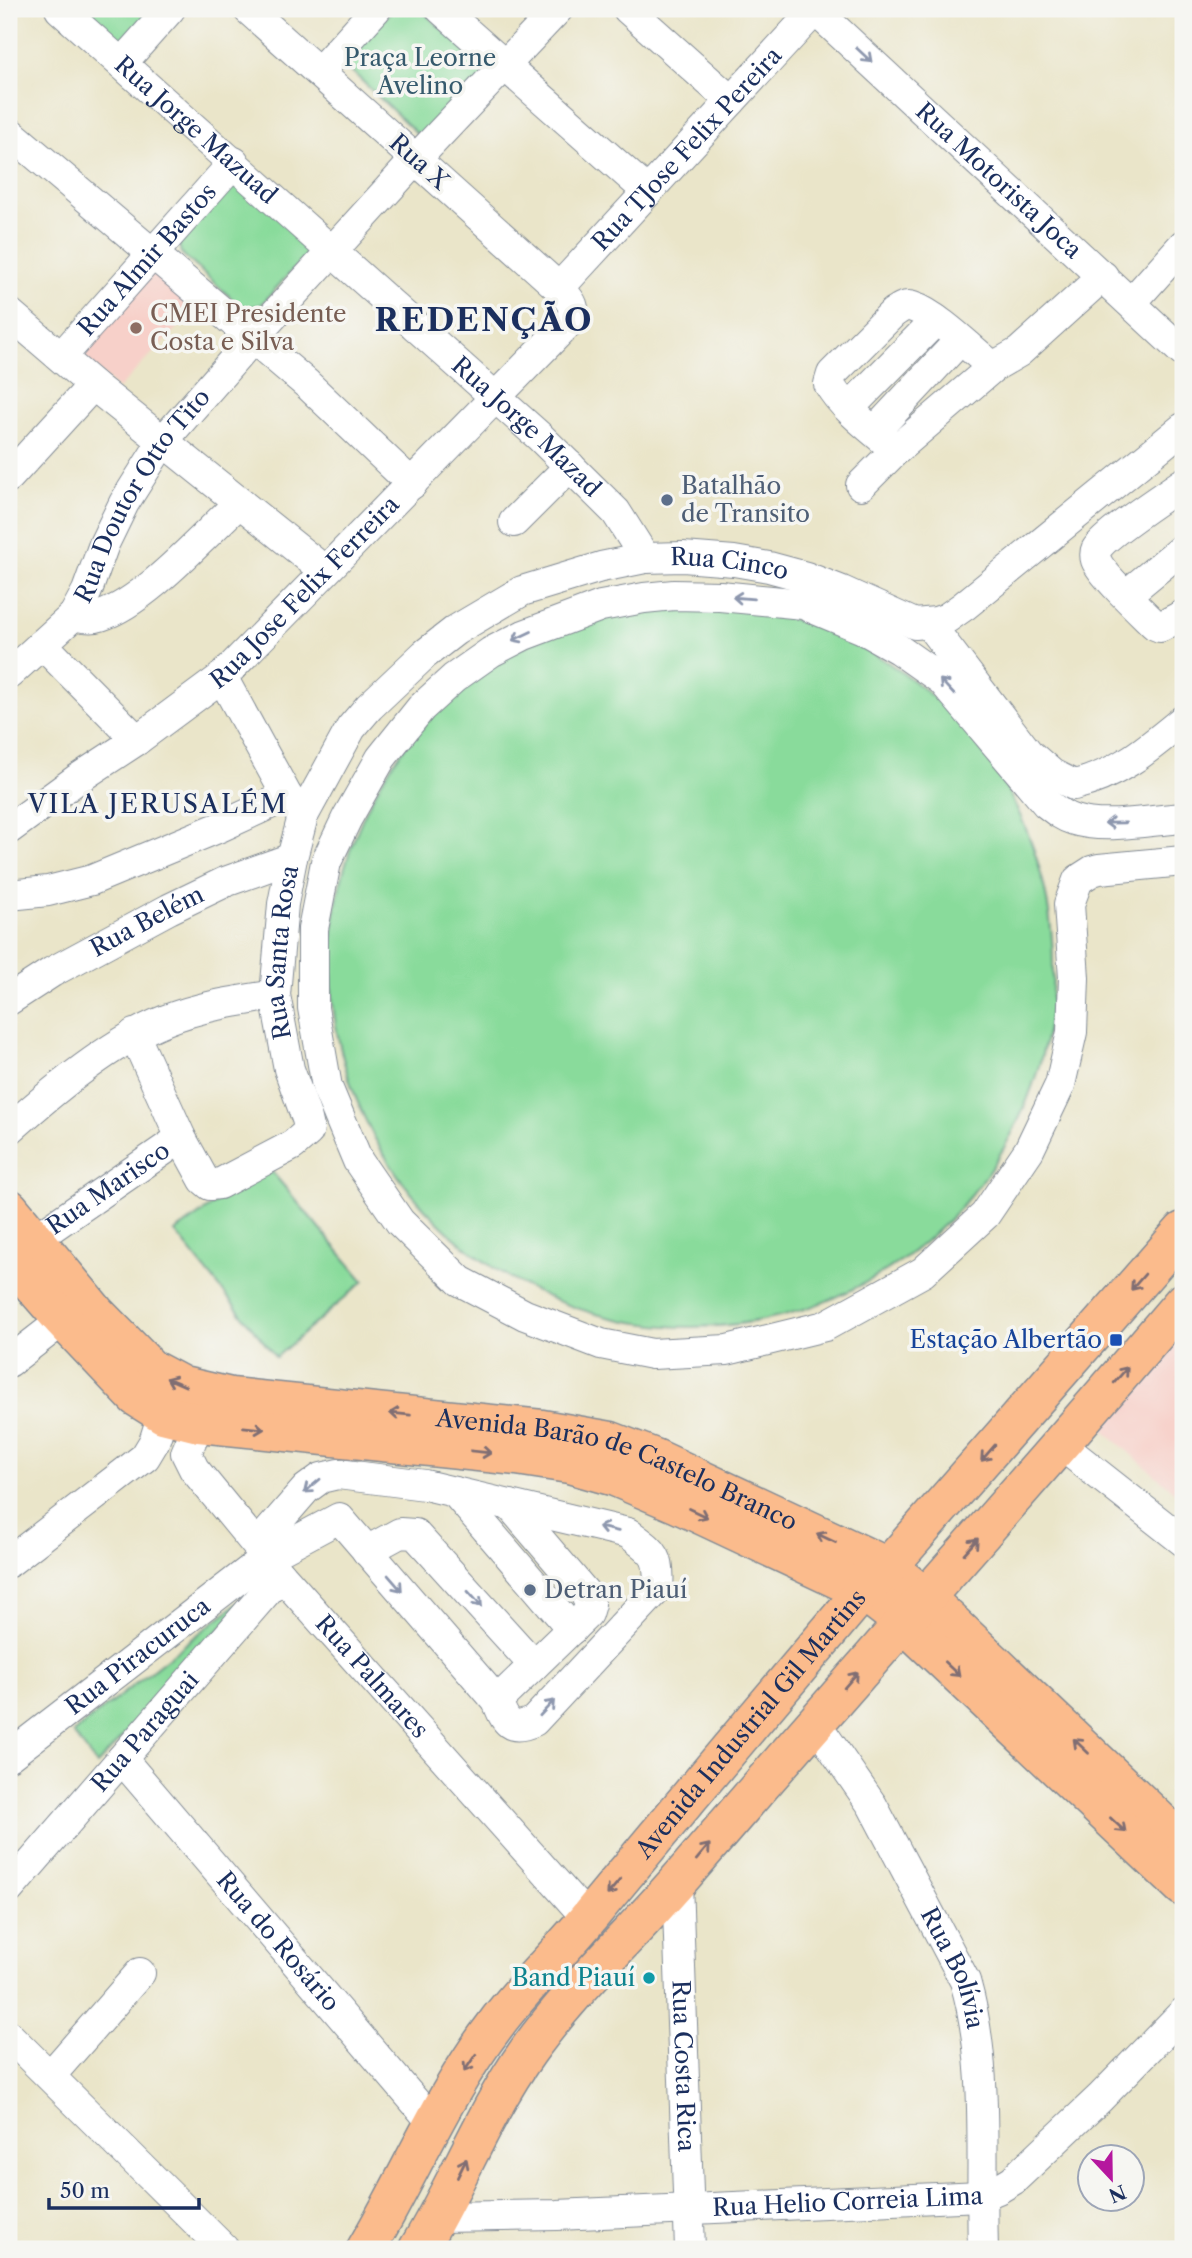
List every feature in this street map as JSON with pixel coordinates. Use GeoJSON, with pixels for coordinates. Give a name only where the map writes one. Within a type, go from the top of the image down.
{"type":"FeatureCollection","features":[{"type":"Feature","properties":{"kind":"main road","name":"Avenida Barão de Castelo Branco"},"geometry":{"type":"LineString","coordinates":[[9,1208],[22,1248],[63,1320],[136,1396],[181,1418],[569,1464],[615,1477],[678,1504],[875,1579]]}},
{"type":"Feature","properties":{"kind":"main road","name":"Avenida Industrial Gil Martins"},"geometry":{"type":"LineString","coordinates":[[366,2249],[461,2076],[496,2024],[875,1579],[1183,1231]]}},
{"type":"Feature","properties":{"kind":"main road","name":"Avenida Barão de Castelo Branco"},"geometry":{"type":"LineString","coordinates":[[22,1248],[96,1312],[151,1368],[183,1386],[231,1397],[542,1429],[611,1441],[655,1458],[875,1579],[914,1609],[1183,1843]]}},
{"type":"Feature","properties":{"kind":"main road","name":"Avenida Industrial Gil Martins"},"geometry":{"type":"LineString","coordinates":[[418,2249],[438,2217],[487,2119],[527,2052],[814,1721],[1061,1445],[1183,1302]]}},
{"type":"Feature","properties":{"kind":"main road","name":"Avenida Barão de Castelo Branco"},"geometry":{"type":"LineString","coordinates":[[914,1609],[1183,1887]]}},
{"type":"Feature","properties":{"kind":"street","name":"Rua Jorge Mazuad"},"geometry":{"type":"LineString","coordinates":[[60,9],[333,252]]}},
{"type":"Feature","properties":{"kind":"street"},"geometry":{"type":"LineString","coordinates":[[122,63],[170,9]]}},
{"type":"Feature","properties":{"kind":"street","name":"Rua X"},"geometry":{"type":"LineString","coordinates":[[248,9],[559,288],[573,306],[573,316],[569,322]]}},
{"type":"Feature","properties":{"kind":"street"},"geometry":{"type":"LineString","coordinates":[[319,72],[376,9]]}},
{"type":"Feature","properties":{"kind":"street"},"geometry":{"type":"LineString","coordinates":[[441,9],[648,191]]}},
{"type":"Feature","properties":{"kind":"street","name":"Rua Doutor Otto Tito"},"geometry":{"type":"LineString","coordinates":[[74,615],[124,503],[163,441],[416,159],[558,9]]}},
{"type":"Feature","properties":{"kind":"street"},"geometry":{"type":"LineString","coordinates":[[628,9],[731,101]]}},
{"type":"Feature","properties":{"kind":"street","name":"Rua TJose Felix Pereira"},"geometry":{"type":"LineString","coordinates":[[559,288],[814,9]]}},
{"type":"Feature","properties":{"kind":"street","name":"Rua Motorista Joca"},"geometry":{"type":"LineString","coordinates":[[814,9],[1183,352]]}},
{"type":"Feature","properties":{"kind":"street"},"geometry":{"type":"LineString","coordinates":[[9,132],[307,384],[412,484]]}},
{"type":"Feature","properties":{"kind":"street","name":"Rua Almir Bastos"},"geometry":{"type":"LineString","coordinates":[[61,357],[234,162]]}},
{"type":"Feature","properties":{"kind":"street"},"geometry":{"type":"LineString","coordinates":[[1131,303],[1183,245]]}},
{"type":"Feature","properties":{"kind":"street","name":"Rua Jorge Mazad"},"geometry":{"type":"LineString","coordinates":[[333,252],[570,466],[616,512],[645,558]]}},
{"type":"Feature","properties":{"kind":"street"},"geometry":{"type":"LineString","coordinates":[[885,441],[1019,352],[1103,276]]}},
{"type":"Feature","properties":{"kind":"street"},"geometry":{"type":"LineString","coordinates":[[9,313],[93,385],[325,570]]}},
{"type":"Feature","properties":{"kind":"street"},"geometry":{"type":"LineString","coordinates":[[885,441],[849,408],[936,320],[993,367]]}},
{"type":"Feature","properties":{"kind":"street","name":"Rua Jose Felix Ferreira"},"geometry":{"type":"LineString","coordinates":[[9,828],[138,740],[222,677],[569,322]]}},
{"type":"Feature","properties":{"kind":"street"},"geometry":{"type":"LineString","coordinates":[[861,485],[885,441],[960,340]]}},
{"type":"Feature","properties":{"kind":"street"},"geometry":{"type":"LineString","coordinates":[[9,477],[93,385]]}},
{"type":"Feature","properties":{"kind":"street"},"geometry":{"type":"LineString","coordinates":[[1183,428],[964,606],[947,618],[929,624],[1028,753],[1052,774],[1074,785],[1117,770],[1142,754],[1183,720]]}},
{"type":"Feature","properties":{"kind":"street"},"geometry":{"type":"LineString","coordinates":[[514,522],[570,466]]}},
{"type":"Feature","properties":{"kind":"street"},"geometry":{"type":"LineString","coordinates":[[1183,483],[1116,531],[1096,550],[1096,560],[1155,625],[1160,627],[1183,615]]}},
{"type":"Feature","properties":{"kind":"street"},"geometry":{"type":"LineString","coordinates":[[1092,502],[1116,531]]}},
{"type":"Feature","properties":{"kind":"street"},"geometry":{"type":"LineString","coordinates":[[9,674],[74,615],[99,617],[139,594],[239,503]]}},
{"type":"Feature","properties":{"kind":"street"},"geometry":{"type":"LineString","coordinates":[[1126,595],[1183,548]]}},
{"type":"Feature","properties":{"kind":"street","name":"Rua Cinco"},"geometry":{"type":"LineString","coordinates":[[295,806],[351,728],[425,653],[456,630],[522,591],[601,567],[645,558],[683,556],[734,561],[806,577],[915,624],[929,624]]}},
{"type":"Feature","properties":{"kind":"street"},"geometry":{"type":"LineString","coordinates":[[1183,818],[1090,823],[1060,814],[1046,803],[943,680],[863,629],[803,604],[720,596],[674,595],[601,606],[524,635],[491,652],[421,708],[381,758],[326,862],[313,929],[313,1008],[327,1087],[358,1161],[400,1222],[460,1281],[525,1315],[601,1344],[652,1354],[727,1350],[825,1326],[923,1272],[985,1215],[1029,1150],[1060,1085],[1072,1032],[1074,978],[1069,904],[1078,880],[1099,869],[1183,861]]}},
{"type":"Feature","properties":{"kind":"street"},"geometry":{"type":"LineString","coordinates":[[42,644],[138,740]]}},
{"type":"Feature","properties":{"kind":"street"},"geometry":{"type":"LineString","coordinates":[[9,895],[48,891],[92,880],[220,827],[295,806],[222,677]]}},
{"type":"Feature","properties":{"kind":"street"},"geometry":{"type":"LineString","coordinates":[[1060,814],[1074,785]]}},
{"type":"Feature","properties":{"kind":"street","name":"Rua Santa Rosa"},"geometry":{"type":"LineString","coordinates":[[181,1138],[204,1180],[213,1186],[293,1145],[308,1132],[307,1119],[289,1069],[275,995],[283,904],[292,858],[295,806]]}},
{"type":"Feature","properties":{"kind":"street","name":"Rua Belém"},"geometry":{"type":"LineString","coordinates":[[9,1000],[52,972],[169,909],[225,882],[292,858]]}},
{"type":"Feature","properties":{"kind":"street"},"geometry":{"type":"LineString","coordinates":[[9,1130],[60,1087],[134,1034],[166,1020],[214,1005],[275,995]]}},
{"type":"Feature","properties":{"kind":"street"},"geometry":{"type":"LineString","coordinates":[[134,1034],[181,1138]]}},
{"type":"Feature","properties":{"kind":"street","name":"Rua Marisco"},"geometry":{"type":"LineString","coordinates":[[22,1248],[181,1138]]}},
{"type":"Feature","properties":{"kind":"street"},"geometry":{"type":"LineString","coordinates":[[9,1362],[63,1320]]}},
{"type":"Feature","properties":{"kind":"street"},"geometry":{"type":"LineString","coordinates":[[9,1562],[145,1457],[154,1442],[181,1418]]}},
{"type":"Feature","properties":{"kind":"street","name":"Rua Palmares"},"geometry":{"type":"LineString","coordinates":[[181,1418],[187,1457],[194,1469],[269,1558],[588,1919]]}},
{"type":"Feature","properties":{"kind":"street"},"geometry":{"type":"LineString","coordinates":[[1061,1445],[1183,1541]]}},
{"type":"Feature","properties":{"kind":"street"},"geometry":{"type":"LineString","coordinates":[[269,1558],[306,1489],[321,1478],[338,1474],[425,1485],[628,1533],[652,1551],[660,1569],[658,1588],[534,1721],[520,1727],[510,1725],[497,1701],[339,1518],[332,1504],[333,1496],[361,1477]]}},
{"type":"Feature","properties":{"kind":"street"},"geometry":{"type":"LineString","coordinates":[[455,1492],[572,1629]]}},
{"type":"Feature","properties":{"kind":"street"},"geometry":{"type":"LineString","coordinates":[[497,1701],[587,1614],[590,1604],[585,1593],[510,1506]]}},
{"type":"Feature","properties":{"kind":"street"},"geometry":{"type":"LineString","coordinates":[[269,1558],[339,1518]]}},
{"type":"Feature","properties":{"kind":"street"},"geometry":{"type":"LineString","coordinates":[[368,1551],[400,1533],[415,1534],[534,1665]]}},
{"type":"Feature","properties":{"kind":"street","name":"Rua Piracuruca"},"geometry":{"type":"LineString","coordinates":[[9,1756],[269,1558]]}},
{"type":"Feature","properties":{"kind":"street","name":"Rua Paraguai"},"geometry":{"type":"LineString","coordinates":[[9,1889],[122,1759],[269,1558]]}},
{"type":"Feature","properties":{"kind":"street","name":"Rua Bolívia"},"geometry":{"type":"LineString","coordinates":[[814,1721],[872,1805],[965,1981],[974,2009],[980,2063],[983,2249]]}},
{"type":"Feature","properties":{"kind":"street","name":"Rua do Rosário"},"geometry":{"type":"LineString","coordinates":[[122,1759],[434,2124]]}},
{"type":"Feature","properties":{"kind":"street","name":"Rua Costa Rica"},"geometry":{"type":"LineString","coordinates":[[677,1882],[690,2249]]}},
{"type":"Feature","properties":{"kind":"street"},"geometry":{"type":"LineString","coordinates":[[50,2076],[140,1973]]}},
{"type":"Feature","properties":{"kind":"street","name":"Rua Helio Correia Lima"},"geometry":{"type":"LineString","coordinates":[[438,2217],[688,2210],[981,2196],[1013,2180],[1100,2098],[1183,2013]]}},
{"type":"Feature","properties":{"kind":"street"},"geometry":{"type":"LineString","coordinates":[[9,2036],[224,2249]]}},
{"type":"Feature","properties":{"kind":"shaded area","name":"CMEI Presidente Costa e Silva"},"geometry":{"type":"Polygon","coordinates":[[[154,268],[196,308],[118,389],[76,349],[154,268]]]}},
{"type":"Feature","properties":{"kind":"shaded area"},"geometry":{"type":"Polygon","coordinates":[[[1183,1325],[1183,1499],[1096,1424],[1183,1325]]]}},
{"type":"Feature","properties":{"kind":"green space"},"geometry":{"type":"Polygon","coordinates":[[[70,9],[160,9],[117,54],[70,9]]]}},
{"type":"Feature","properties":{"kind":"green space","name":"Praça Leorne Avelino"},"geometry":{"type":"Polygon","coordinates":[[[393,9],[420,9],[492,74],[426,142],[342,62],[393,9]]]}},
{"type":"Feature","properties":{"kind":"green space"},"geometry":{"type":"Polygon","coordinates":[[[234,173],[315,245],[261,305],[247,307],[238,304],[181,253],[177,238],[234,173]]]}},
{"type":"Feature","properties":{"kind":"green space"},"geometry":{"type":"Polygon","coordinates":[[[692,605],[762,612],[830,633],[892,666],[921,687],[947,711],[971,737],[992,766],[1025,828],[1046,896],[1053,966],[1046,1036],[1025,1104],[992,1166],[971,1195],[947,1221],[921,1245],[892,1266],[830,1299],[762,1320],[692,1327],[622,1320],[554,1299],[492,1266],[463,1245],[437,1221],[413,1195],[392,1166],[359,1104],[338,1036],[331,966],[338,896],[359,828],[392,766],[413,737],[437,711],[463,687],[492,666],[554,633],[622,612],[692,605]]]}},
{"type":"Feature","properties":{"kind":"green space"},"geometry":{"type":"Polygon","coordinates":[[[267,1166],[364,1281],[276,1357],[175,1232],[267,1166]]]}},
{"type":"Feature","properties":{"kind":"green space"},"geometry":{"type":"Polygon","coordinates":[[[258,1587],[97,1765],[73,1733],[258,1587]]]}},
{"type":"Feature","properties":{"kind":"place","name":"CMEI Presidente Costa e Silva"},"geometry":{"type":"Point","coordinates":[136,328]}},
{"type":"Feature","properties":{"kind":"place","name":"Batalhão de Transito"},"geometry":{"type":"Point","coordinates":[667,500]}},
{"type":"Feature","properties":{"kind":"place","name":"Estação Albertão"},"geometry":{"type":"Point","coordinates":[1116,1340]}},
{"type":"Feature","properties":{"kind":"place","name":"Detran Piauí"},"geometry":{"type":"Point","coordinates":[530,1590]}},
{"type":"Feature","properties":{"kind":"place","name":"Band Piauí"},"geometry":{"type":"Point","coordinates":[649,1978]}},
{"type":"Feature","properties":{"kind":"district","name":"REDENÇÃO"},"geometry":{"type":"Point","coordinates":[484,320]}},
{"type":"Feature","properties":{"kind":"district","name":"VILA JERUSALÉM"},"geometry":{"type":"Point","coordinates":[158,804]}}]}
